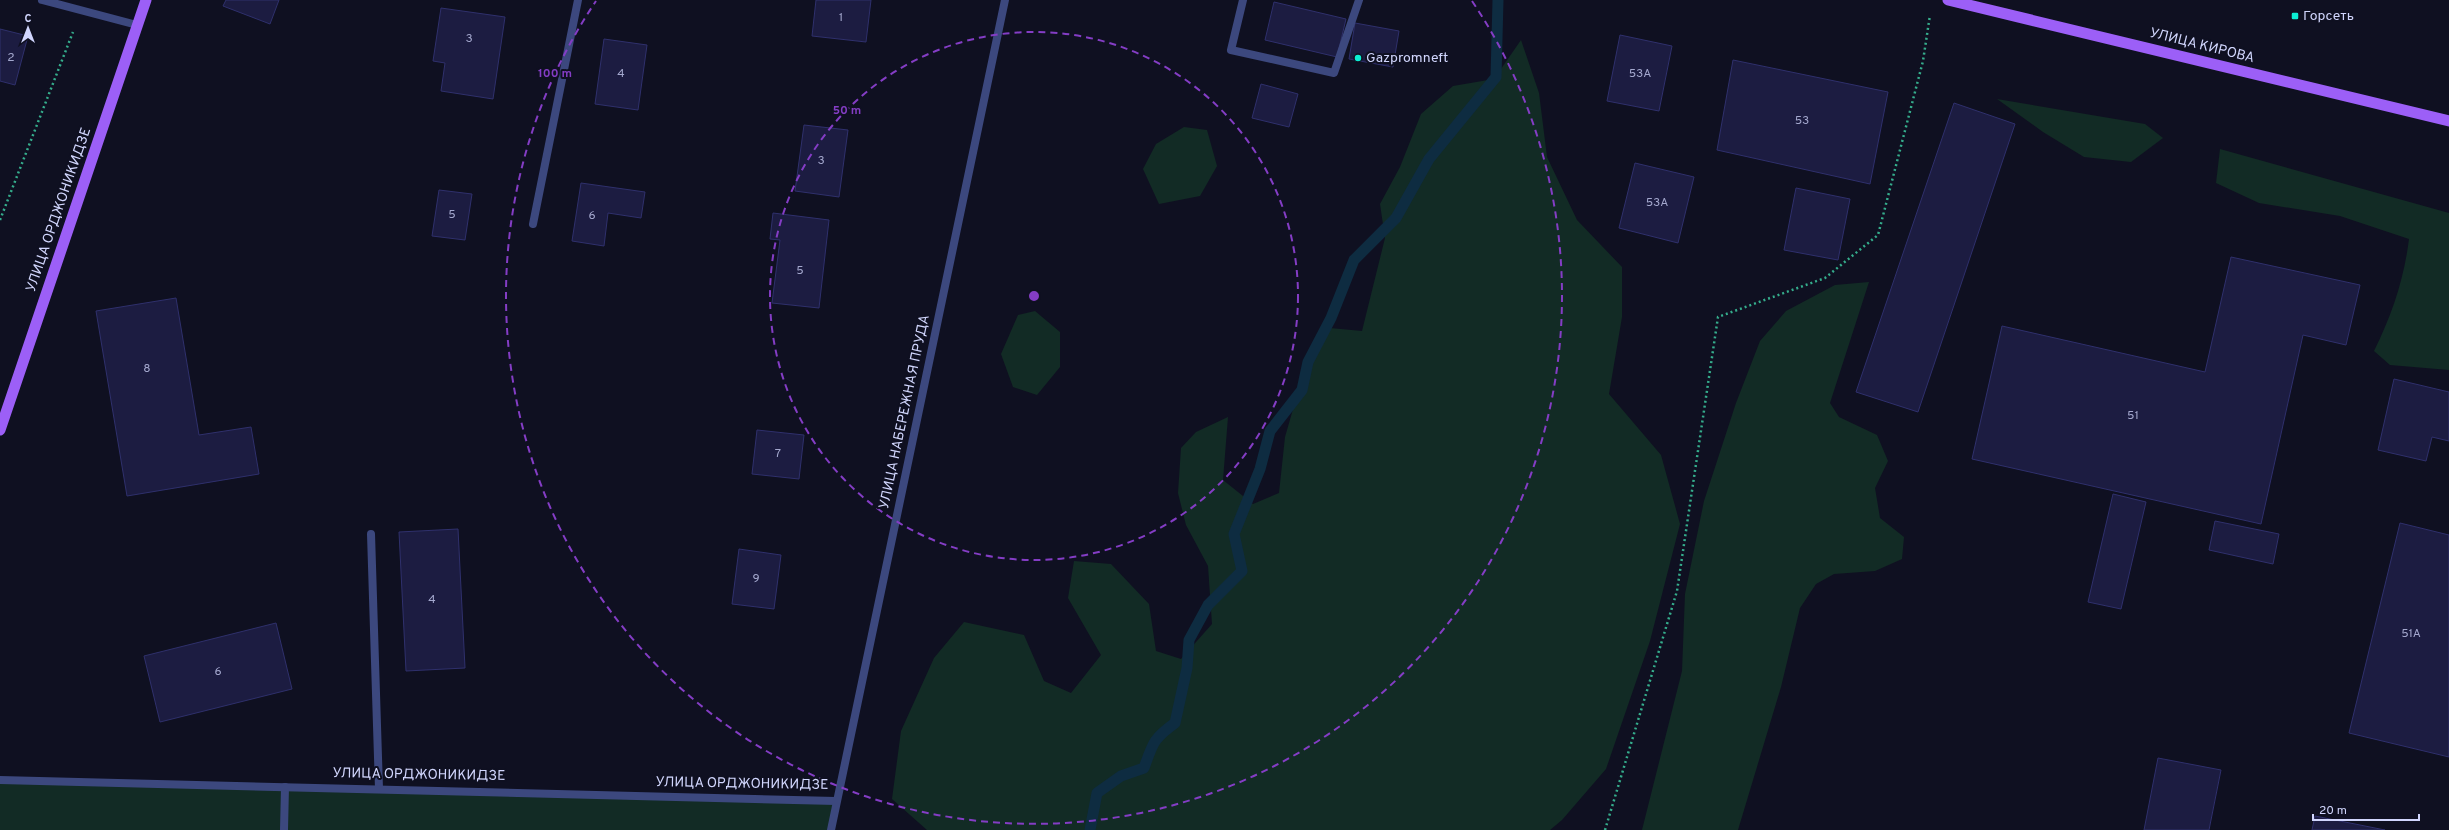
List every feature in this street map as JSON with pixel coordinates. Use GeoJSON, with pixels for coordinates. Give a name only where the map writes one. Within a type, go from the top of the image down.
{"type":"FeatureCollection","features":[{"type":"Feature","properties":{"kind":"main road","name":"УЛИЦА ОРДЖОНИКИДЗЕ"},"geometry":{"type":"LineString","coordinates":[[0,430],[146,0]]}},
{"type":"Feature","properties":{"kind":"main road","name":"УЛИЦА КИРОВА"},"geometry":{"type":"LineString","coordinates":[[1948,0],[1972,3],[2449,121]]}},
{"type":"Feature","properties":{"kind":"street"},"geometry":{"type":"LineString","coordinates":[[42,0],[137,25]]}},
{"type":"Feature","properties":{"kind":"street"},"geometry":{"type":"LineString","coordinates":[[533,224],[578,0]]}},
{"type":"Feature","properties":{"kind":"street","name":"УЛИЦА НАБЕРЕЖНАЯ ПРУДА"},"geometry":{"type":"LineString","coordinates":[[831,830],[1006,0]]}},
{"type":"Feature","properties":{"kind":"street"},"geometry":{"type":"LineString","coordinates":[[1243,0],[1231,50],[1334,73],[1359,0]]}},
{"type":"Feature","properties":{"kind":"street"},"geometry":{"type":"LineString","coordinates":[[372,534],[379,789]]}},
{"type":"Feature","properties":{"kind":"street","name":"УЛИЦА ОРДЖОНИКИДЗЕ"},"geometry":{"type":"LineString","coordinates":[[0,780],[836,801]]}},
{"type":"Feature","properties":{"kind":"street"},"geometry":{"type":"LineString","coordinates":[[284,830],[285,787]]}},
{"type":"Feature","properties":{"kind":"path"},"geometry":{"type":"LineString","coordinates":[[1604,830],[1677,591],[1718,317],[1825,278],[1878,235],[1923,62],[1930,8]]}},
{"type":"Feature","properties":{"kind":"path"},"geometry":{"type":"LineString","coordinates":[[0,220],[82,10]]}},
{"type":"Feature","properties":{"kind":"green space"},"geometry":{"type":"Polygon","coordinates":[[[1521,40],[1539,93],[1547,157],[1577,220],[1622,267],[1622,317],[1609,394],[1661,455],[1680,524],[1650,641],[1606,769],[1562,820],[1550,830],[927,830],[892,799],[901,731],[934,658],[964,622],[1024,635],[1044,681],[1071,693],[1101,655],[1068,598],[1074,561],[1111,564],[1149,604],[1156,651],[1181,659],[1212,624],[1208,566],[1186,525],[1178,493],[1181,448],[1196,432],[1228,417],[1223,480],[1253,504],[1279,493],[1285,437],[1304,371],[1330,328],[1362,331],[1385,238],[1380,204],[1400,167],[1421,114],[1453,86],[1494,79],[1521,40]]]}},
{"type":"Feature","properties":{"kind":"green space"},"geometry":{"type":"Polygon","coordinates":[[[1997,99],[2145,124],[2163,138],[2131,162],[2084,157],[2043,132],[1997,99]]]}},
{"type":"Feature","properties":{"kind":"green space"},"geometry":{"type":"Polygon","coordinates":[[[1184,127],[1207,130],[1217,166],[1200,196],[1159,204],[1143,169],[1156,144],[1184,127]]]}},
{"type":"Feature","properties":{"kind":"green space"},"geometry":{"type":"Polygon","coordinates":[[[2220,149],[2449,213],[2449,370],[2390,365],[2374,351],[2392,310],[2404,268],[2409,239],[2340,216],[2259,203],[2216,183],[2220,149]]]}},
{"type":"Feature","properties":{"kind":"green space"},"geometry":{"type":"Polygon","coordinates":[[[1869,282],[1830,403],[1839,417],[1877,435],[1888,461],[1875,488],[1880,518],[1904,537],[1902,559],[1875,571],[1834,574],[1816,584],[1800,608],[1781,687],[1738,830],[1642,830],[1682,671],[1685,594],[1704,501],[1736,403],[1760,341],[1786,311],[1835,285],[1869,282]]]}},
{"type":"Feature","properties":{"kind":"green space"},"geometry":{"type":"Polygon","coordinates":[[[1035,311],[1060,332],[1060,367],[1037,395],[1013,387],[1001,354],[1018,315],[1035,311]]]}},
{"type":"Feature","properties":{"kind":"green space"},"geometry":{"type":"Polygon","coordinates":[[[0,780],[836,801],[831,830],[0,830],[0,780]]]}},
{"type":"Feature","properties":{"kind":"building"},"geometry":{"type":"Polygon","coordinates":[[[226,0],[279,0],[270,24],[223,6],[226,0]]]}},
{"type":"Feature","properties":{"kind":"building"},"geometry":{"type":"Polygon","coordinates":[[[816,0],[871,0],[866,42],[812,36],[816,0]]]}},
{"type":"Feature","properties":{"kind":"building"},"geometry":{"type":"Polygon","coordinates":[[[1274,2],[1346,19],[1337,57],[1265,40],[1274,2]]]}},
{"type":"Feature","properties":{"kind":"building"},"geometry":{"type":"Polygon","coordinates":[[[441,8],[505,17],[493,99],[441,91],[445,63],[433,61],[441,8]]]}},
{"type":"Feature","properties":{"kind":"building"},"geometry":{"type":"Polygon","coordinates":[[[1355,23],[1399,31],[1393,67],[1349,59],[1355,23]]]}},
{"type":"Feature","properties":{"kind":"building"},"geometry":{"type":"Polygon","coordinates":[[[0,29],[28,36],[15,85],[0,81],[0,29]]]}},
{"type":"Feature","properties":{"kind":"building"},"geometry":{"type":"Polygon","coordinates":[[[1620,35],[1672,46],[1659,111],[1607,101],[1620,35]]]}},
{"type":"Feature","properties":{"kind":"building"},"geometry":{"type":"Polygon","coordinates":[[[604,39],[647,45],[638,110],[595,104],[604,39]]]}},
{"type":"Feature","properties":{"kind":"building"},"geometry":{"type":"Polygon","coordinates":[[[1733,60],[1888,92],[1870,184],[1717,150],[1733,60]]]}},
{"type":"Feature","properties":{"kind":"building"},"geometry":{"type":"Polygon","coordinates":[[[1261,84],[1298,94],[1289,127],[1252,118],[1261,84]]]}},
{"type":"Feature","properties":{"kind":"building"},"geometry":{"type":"Polygon","coordinates":[[[1954,103],[2015,124],[1918,412],[1856,392],[1954,103]]]}},
{"type":"Feature","properties":{"kind":"building"},"geometry":{"type":"Polygon","coordinates":[[[804,125],[848,130],[839,197],[795,191],[804,125]]]}},
{"type":"Feature","properties":{"kind":"building"},"geometry":{"type":"Polygon","coordinates":[[[1635,163],[1694,177],[1678,243],[1619,228],[1635,163]]]}},
{"type":"Feature","properties":{"kind":"building"},"geometry":{"type":"Polygon","coordinates":[[[581,183],[645,192],[641,218],[608,213],[604,246],[572,241],[581,183]]]}},
{"type":"Feature","properties":{"kind":"building"},"geometry":{"type":"Polygon","coordinates":[[[1796,188],[1850,199],[1838,260],[1784,250],[1796,188]]]}},
{"type":"Feature","properties":{"kind":"building"},"geometry":{"type":"Polygon","coordinates":[[[439,190],[472,194],[465,240],[432,236],[439,190]]]}},
{"type":"Feature","properties":{"kind":"building"},"geometry":{"type":"Polygon","coordinates":[[[773,213],[829,220],[819,308],[772,303],[780,240],[770,239],[773,213]]]}},
{"type":"Feature","properties":{"kind":"building"},"geometry":{"type":"Polygon","coordinates":[[[2231,257],[2360,285],[2346,345],[2303,335],[2261,524],[1972,459],[2002,326],[2205,372],[2231,257]]]}},
{"type":"Feature","properties":{"kind":"building"},"geometry":{"type":"Polygon","coordinates":[[[176,298],[199,435],[251,427],[259,474],[127,496],[96,311],[176,298]]]}},
{"type":"Feature","properties":{"kind":"building"},"geometry":{"type":"Polygon","coordinates":[[[2394,379],[2449,392],[2449,441],[2432,437],[2426,461],[2378,450],[2394,379]]]}},
{"type":"Feature","properties":{"kind":"building"},"geometry":{"type":"Polygon","coordinates":[[[757,430],[804,435],[799,479],[752,474],[757,430]]]}},
{"type":"Feature","properties":{"kind":"building"},"geometry":{"type":"Polygon","coordinates":[[[2113,494],[2146,502],[2121,609],[2088,602],[2113,494]]]}},
{"type":"Feature","properties":{"kind":"building"},"geometry":{"type":"Polygon","coordinates":[[[2215,521],[2279,534],[2273,564],[2209,550],[2215,521]]]}},
{"type":"Feature","properties":{"kind":"building"},"geometry":{"type":"Polygon","coordinates":[[[2400,523],[2449,535],[2449,757],[2349,733],[2400,523]]]}},
{"type":"Feature","properties":{"kind":"building"},"geometry":{"type":"Polygon","coordinates":[[[458,529],[465,668],[406,671],[399,532],[458,529]]]}},
{"type":"Feature","properties":{"kind":"building"},"geometry":{"type":"Polygon","coordinates":[[[739,549],[781,555],[774,609],[732,604],[739,549]]]}},
{"type":"Feature","properties":{"kind":"building"},"geometry":{"type":"Polygon","coordinates":[[[276,623],[292,689],[160,722],[144,656],[276,623]]]}},
{"type":"Feature","properties":{"kind":"building"},"geometry":{"type":"Polygon","coordinates":[[[2158,758],[2221,770],[2209,830],[2144,830],[2158,758]]]}},
{"type":"Feature","properties":{"kind":"building"},"geometry":{"type":"Polygon","coordinates":[[[2315,816],[2385,830],[2312,830],[2315,816]]]}},
{"type":"Feature","properties":{"kind":"waterway"},"geometry":{"type":"LineString","coordinates":[[1090,830],[1097,793],[1121,776],[1144,768],[1155,742],[1162,733],[1175,723],[1187,668],[1189,640],[1208,605],[1242,571],[1234,534],[1260,469],[1270,431],[1302,390],[1308,362],[1331,318],[1354,260],[1396,218],[1429,159],[1496,77],[1498,0]]}},
{"type":"Feature","properties":{"kind":"place","name":"Горсеть"},"geometry":{"type":"Point","coordinates":[2295,16]}},
{"type":"Feature","properties":{"kind":"place","name":"Gazpromneft"},"geometry":{"type":"Point","coordinates":[1358,58]}}]}
